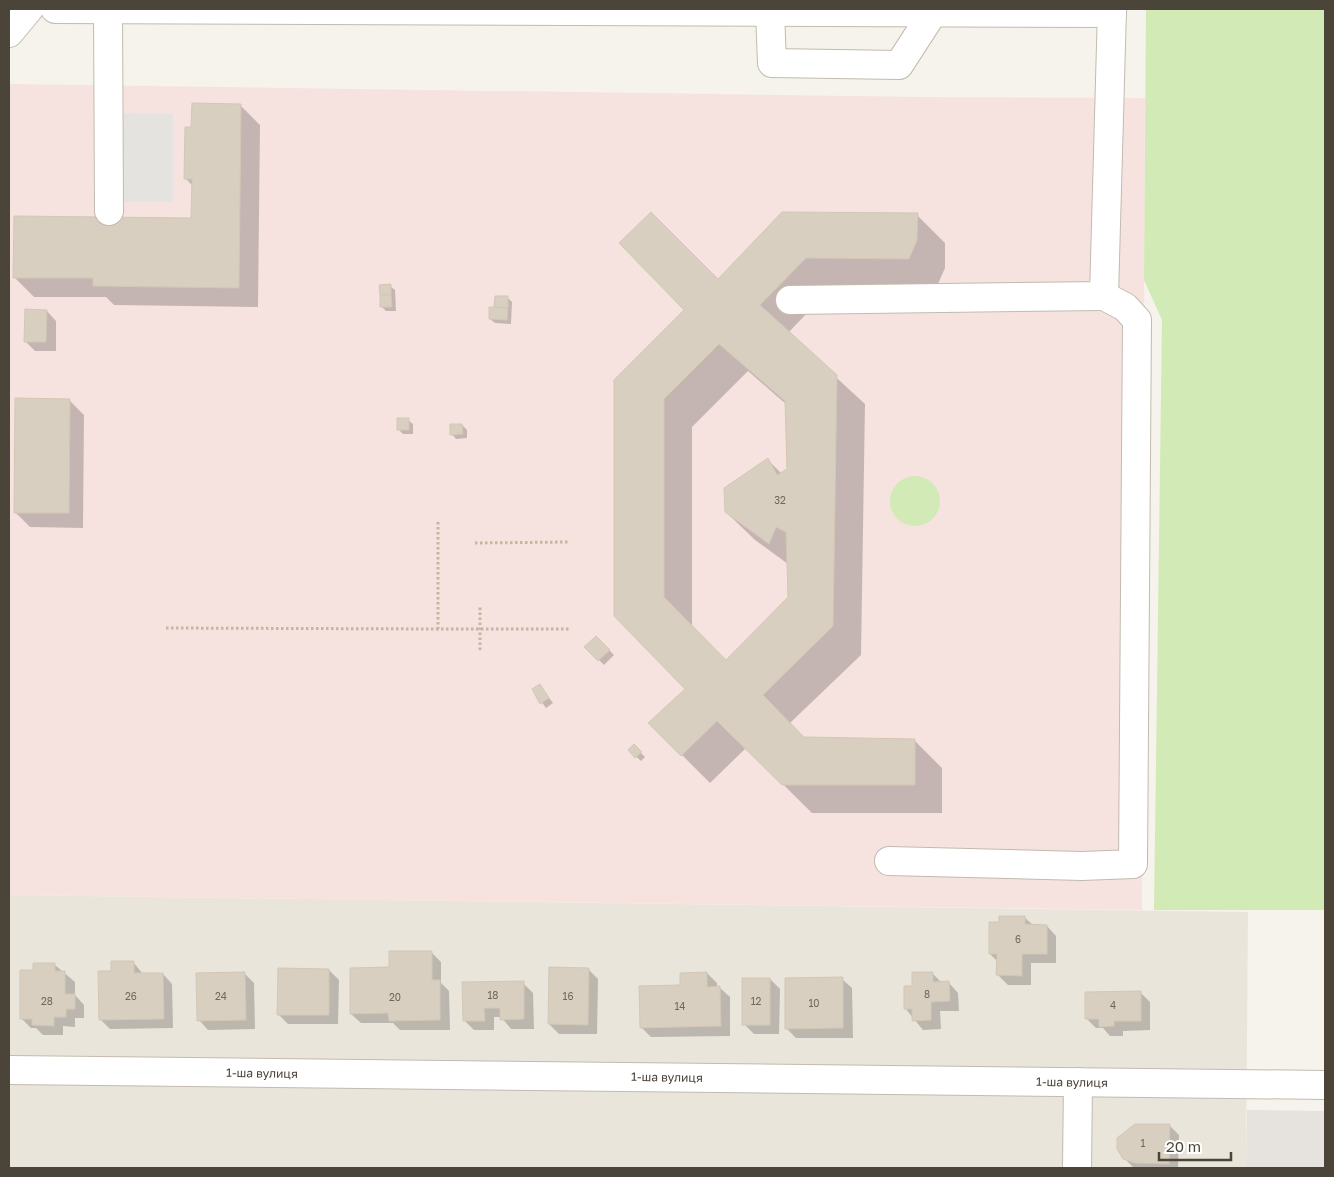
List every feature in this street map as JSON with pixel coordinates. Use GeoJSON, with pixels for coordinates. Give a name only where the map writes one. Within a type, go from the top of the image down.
{"type":"FeatureCollection","features":[{"type":"Feature","properties":{"kind":"street"},"geometry":{"type":"LineString","coordinates":[[9,33],[29,9]]}},
{"type":"Feature","properties":{"kind":"street"},"geometry":{"type":"LineString","coordinates":[[55,9],[932,14],[1112,11],[1104,296]]}},
{"type":"Feature","properties":{"kind":"street"},"geometry":{"type":"LineString","coordinates":[[108,10],[109,211]]}},
{"type":"Feature","properties":{"kind":"street"},"geometry":{"type":"LineString","coordinates":[[770,13],[772,64],[899,65],[932,14]]}},
{"type":"Feature","properties":{"kind":"street"},"geometry":{"type":"LineString","coordinates":[[790,300],[1104,296],[1125,307],[1137,320],[1133,864],[1082,866],[889,861]]}},
{"type":"Feature","properties":{"kind":"street","name":"1-ша вулиця"},"geometry":{"type":"LineString","coordinates":[[9,1070],[1325,1085]]}},
{"type":"Feature","properties":{"kind":"street"},"geometry":{"type":"LineString","coordinates":[[1077,1168],[1078,1082]]}},
{"type":"Feature","properties":{"kind":"path"},"geometry":{"type":"LineString","coordinates":[[438,522],[438,629]]}},
{"type":"Feature","properties":{"kind":"path"},"geometry":{"type":"LineString","coordinates":[[475,543],[568,542]]}},
{"type":"Feature","properties":{"kind":"path"},"geometry":{"type":"LineString","coordinates":[[480,606],[480,650]]}},
{"type":"Feature","properties":{"kind":"path"},"geometry":{"type":"LineString","coordinates":[[166,628],[570,629]]}},
{"type":"Feature","properties":{"kind":"shaded area"},"geometry":{"type":"Polygon","coordinates":[[[9,84],[923,97],[1145,98],[1142,910],[9,895],[9,84]]]}},
{"type":"Feature","properties":{"kind":"shaded area"},"geometry":{"type":"Polygon","coordinates":[[[117,113],[173,114],[173,202],[116,202],[117,113]]]}},
{"type":"Feature","properties":{"kind":"shaded area"},"geometry":{"type":"Polygon","coordinates":[[[9,895],[1248,912],[1246,1168],[9,1168],[9,895]]]}},
{"type":"Feature","properties":{"kind":"shaded area"},"geometry":{"type":"Polygon","coordinates":[[[1247,1110],[1325,1111],[1325,1168],[1246,1168],[1247,1110]]]}},
{"type":"Feature","properties":{"kind":"green space"},"geometry":{"type":"Polygon","coordinates":[[[1146,9],[1325,9],[1325,910],[1154,910],[1162,320],[1144,280],[1146,9]]]}},
{"type":"Feature","properties":{"kind":"green space"},"geometry":{"type":"Polygon","coordinates":[[[915,476],[925,478],[933,483],[938,491],[940,501],[938,511],[933,519],[925,524],[915,526],[905,524],[897,519],[892,511],[890,501],[892,491],[897,483],[905,478],[915,476]]]}},
{"type":"Feature","properties":{"kind":"building"},"geometry":{"type":"Polygon","coordinates":[[[192,103],[241,104],[239,288],[93,286],[93,278],[13,278],[14,216],[191,218],[192,179],[184,179],[185,127],[191,127],[192,103]]]}},
{"type":"Feature","properties":{"kind":"building"},"geometry":{"type":"Polygon","coordinates":[[[651,212],[718,279],[782,212],[918,213],[917,240],[909,259],[806,258],[760,305],[837,375],[833,626],[763,695],[804,737],[915,739],[915,785],[782,785],[717,721],[681,756],[648,723],[685,689],[614,616],[614,380],[684,310],[619,243],[651,212]],[[719,344],[664,399],[664,597],[726,660],[788,597],[786,532],[776,527],[769,544],[725,512],[724,488],[768,458],[777,475],[787,469],[785,401],[719,344]]]}},
{"type":"Feature","properties":{"kind":"building"},"geometry":{"type":"Polygon","coordinates":[[[391,284],[391,295],[380,295],[379,285],[391,284]]]}},
{"type":"Feature","properties":{"kind":"building"},"geometry":{"type":"Polygon","coordinates":[[[380,295],[391,295],[392,307],[380,307],[380,295]]]}},
{"type":"Feature","properties":{"kind":"building"},"geometry":{"type":"Polygon","coordinates":[[[495,296],[508,296],[508,308],[494,307],[495,296]]]}},
{"type":"Feature","properties":{"kind":"building"},"geometry":{"type":"Polygon","coordinates":[[[489,307],[508,308],[507,320],[489,319],[489,307]]]}},
{"type":"Feature","properties":{"kind":"building"},"geometry":{"type":"Polygon","coordinates":[[[25,309],[47,310],[46,342],[24,342],[25,309]]]}},
{"type":"Feature","properties":{"kind":"building"},"geometry":{"type":"Polygon","coordinates":[[[15,398],[70,399],[69,513],[14,513],[15,398]]]}},
{"type":"Feature","properties":{"kind":"building"},"geometry":{"type":"Polygon","coordinates":[[[397,418],[409,418],[409,430],[397,430],[397,418]]]}},
{"type":"Feature","properties":{"kind":"building"},"geometry":{"type":"Polygon","coordinates":[[[450,424],[462,424],[463,434],[450,435],[450,424]]]}},
{"type":"Feature","properties":{"kind":"building"},"geometry":{"type":"Polygon","coordinates":[[[596,636],[610,650],[598,661],[584,647],[596,636]]]}},
{"type":"Feature","properties":{"kind":"building"},"geometry":{"type":"Polygon","coordinates":[[[540,684],[549,698],[540,704],[532,689],[540,684]]]}},
{"type":"Feature","properties":{"kind":"building"},"geometry":{"type":"Polygon","coordinates":[[[634,744],[642,752],[635,758],[628,750],[634,744]]]}},
{"type":"Feature","properties":{"kind":"building"},"geometry":{"type":"Polygon","coordinates":[[[999,916],[1025,916],[1025,924],[1047,925],[1047,954],[1022,954],[1022,976],[996,975],[997,954],[989,954],[989,922],[999,922],[999,916]]]}},
{"type":"Feature","properties":{"kind":"building"},"geometry":{"type":"Polygon","coordinates":[[[389,951],[432,951],[432,980],[440,980],[440,1020],[389,1021],[388,1013],[350,1014],[350,968],[389,967],[389,951]]]}},
{"type":"Feature","properties":{"kind":"building"},"geometry":{"type":"Polygon","coordinates":[[[111,961],[134,961],[134,973],[163,973],[164,1019],[99,1020],[98,971],[111,971],[111,961]]]}},
{"type":"Feature","properties":{"kind":"building"},"geometry":{"type":"Polygon","coordinates":[[[33,963],[55,963],[55,971],[65,971],[65,994],[75,994],[75,1009],[66,1009],[66,1017],[54,1017],[54,1026],[32,1025],[32,1019],[20,1019],[20,970],[33,970],[33,963]]]}},
{"type":"Feature","properties":{"kind":"building"},"geometry":{"type":"Polygon","coordinates":[[[549,967],[589,968],[588,1025],[548,1024],[549,967]]]}},
{"type":"Feature","properties":{"kind":"building"},"geometry":{"type":"Polygon","coordinates":[[[278,968],[329,969],[329,1015],[277,1015],[278,968]]]}},
{"type":"Feature","properties":{"kind":"building"},"geometry":{"type":"Polygon","coordinates":[[[245,972],[246,1020],[197,1021],[196,973],[245,972]]]}},
{"type":"Feature","properties":{"kind":"building"},"geometry":{"type":"Polygon","coordinates":[[[707,972],[707,987],[720,986],[721,1026],[640,1028],[639,986],[680,985],[680,973],[707,972]]]}},
{"type":"Feature","properties":{"kind":"building"},"geometry":{"type":"Polygon","coordinates":[[[912,972],[933,972],[933,982],[949,981],[950,1001],[931,1002],[931,1020],[912,1021],[912,1009],[904,1009],[904,986],[912,986],[912,972]]]}},
{"type":"Feature","properties":{"kind":"building"},"geometry":{"type":"Polygon","coordinates":[[[843,977],[843,1028],[785,1029],[785,978],[843,977]]]}},
{"type":"Feature","properties":{"kind":"building"},"geometry":{"type":"Polygon","coordinates":[[[742,978],[770,978],[770,1025],[742,1025],[742,978]]]}},
{"type":"Feature","properties":{"kind":"building"},"geometry":{"type":"Polygon","coordinates":[[[524,981],[524,1019],[500,1020],[500,1008],[484,1008],[485,1021],[463,1021],[462,982],[524,981]]]}},
{"type":"Feature","properties":{"kind":"building"},"geometry":{"type":"Polygon","coordinates":[[[1141,991],[1141,1021],[1114,1021],[1114,1026],[1099,1027],[1099,1019],[1085,1019],[1085,992],[1141,991]]]}},
{"type":"Feature","properties":{"kind":"building"},"geometry":{"type":"Polygon","coordinates":[[[1135,1124],[1170,1124],[1169,1164],[1135,1163],[1123,1159],[1117,1149],[1117,1138],[1135,1124]]]}}]}
